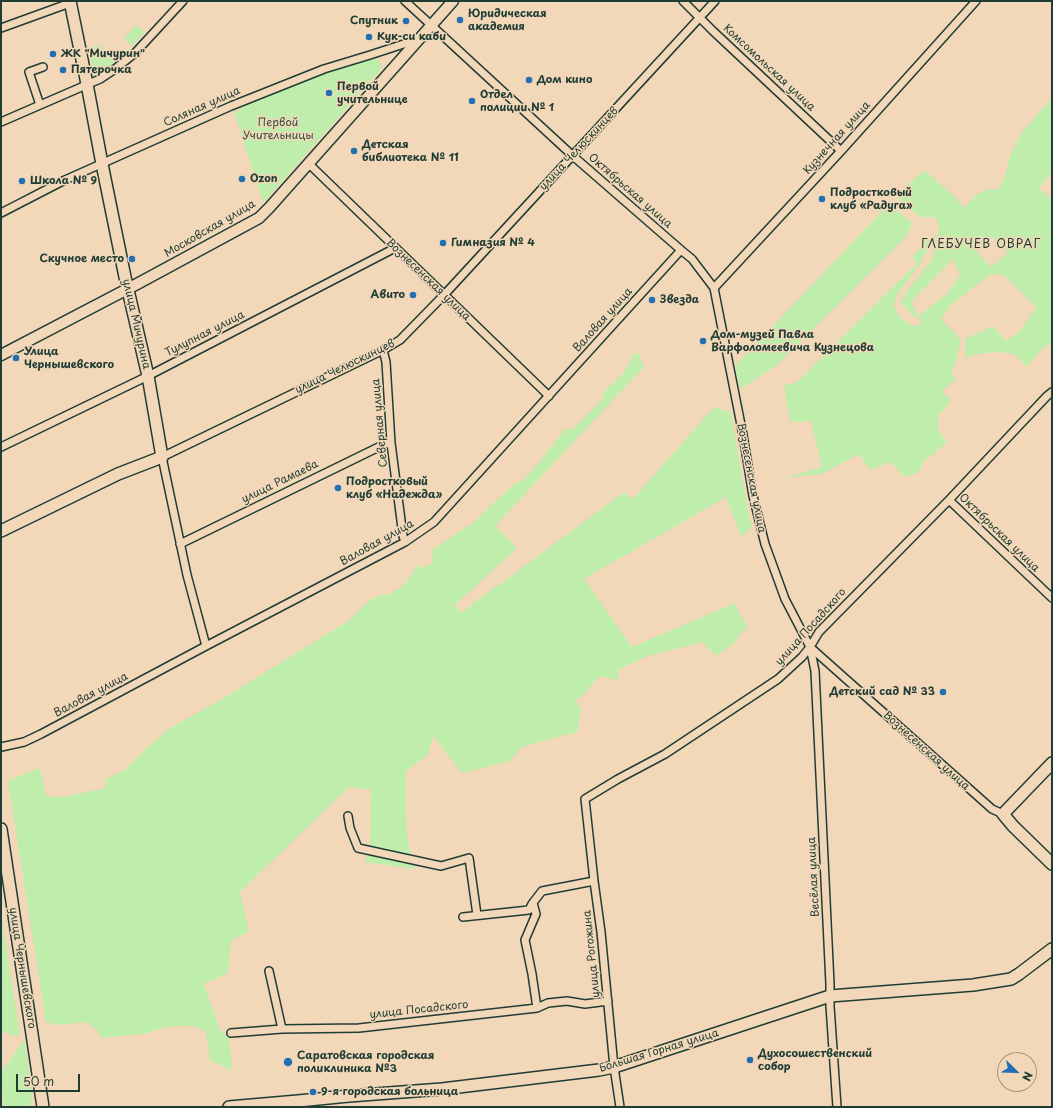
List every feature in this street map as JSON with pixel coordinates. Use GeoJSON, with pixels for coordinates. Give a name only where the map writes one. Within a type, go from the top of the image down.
{"type":"FeatureCollection","features":[{"type":"Feature","properties":{"kind":"main road","name":"Московская улица"},"geometry":{"type":"LineString","coordinates":[[1,355],[128,289],[258,218],[269,208],[453,1]]}},
{"type":"Feature","properties":{"kind":"main road","name":"улица Мичурина"},"geometry":{"type":"LineString","coordinates":[[70,2],[128,289],[148,376],[162,457]]}},
{"type":"Feature","properties":{"kind":"main road","name":"улица Челюскинцев"},"geometry":{"type":"LineString","coordinates":[[1,530],[118,474],[162,457]]}},
{"type":"Feature","properties":{"kind":"main road"},"geometry":{"type":"LineString","coordinates":[[1003,814],[1052,763]]}},
{"type":"Feature","properties":{"kind":"main road","name":"Вознесенская улица"},"geometry":{"type":"LineString","coordinates":[[1003,814],[1013,826],[1052,864]]}},
{"type":"Feature","properties":{"kind":"main road","name":"улица Чернышевского"},"geometry":{"type":"LineString","coordinates":[[1,829],[43,1107]]}},
{"type":"Feature","properties":{"kind":"main road","name":"Большая Горная улица"},"geometry":{"type":"LineString","coordinates":[[229,1107],[442,1089],[599,1070],[614,1067],[830,996],[973,985],[1011,979],[1052,949]]}},
{"type":"Feature","properties":{"kind":"street"},"geometry":{"type":"LineString","coordinates":[[1,122],[100,79],[135,53],[183,1]]}},
{"type":"Feature","properties":{"kind":"street","name":"Октябрьская улица"},"geometry":{"type":"LineString","coordinates":[[404,1],[573,156],[692,259],[714,288]]}},
{"type":"Feature","properties":{"kind":"street","name":"Комсомольская улица"},"geometry":{"type":"LineString","coordinates":[[683,1],[713,31],[841,150]]}},
{"type":"Feature","properties":{"kind":"street","name":"улица Челюскинцев"},"geometry":{"type":"LineString","coordinates":[[162,457],[383,350],[400,340],[444,295],[715,1]]}},
{"type":"Feature","properties":{"kind":"street","name":"Кузнечная улица"},"geometry":{"type":"LineString","coordinates":[[714,288],[976,1]]}},
{"type":"Feature","properties":{"kind":"street"},"geometry":{"type":"LineString","coordinates":[[1,28],[70,2]]}},
{"type":"Feature","properties":{"kind":"street","name":"Соляная улица"},"geometry":{"type":"LineString","coordinates":[[1,213],[65,180],[231,106],[324,69],[419,39]]}},
{"type":"Feature","properties":{"kind":"street"},"geometry":{"type":"LineString","coordinates":[[40,104],[29,72],[43,67]]}},
{"type":"Feature","properties":{"kind":"street","name":"Вознесенская улица"},"geometry":{"type":"LineString","coordinates":[[308,163],[549,396]]}},
{"type":"Feature","properties":{"kind":"street","name":"Тулупная улица"},"geometry":{"type":"LineString","coordinates":[[1,447],[148,376],[396,248]]}},
{"type":"Feature","properties":{"kind":"street","name":"Валовая улица"},"geometry":{"type":"LineString","coordinates":[[1,747],[24,742],[41,734],[406,542],[434,522],[682,250]]}},
{"type":"Feature","properties":{"kind":"street","name":"Вознесенская улица"},"geometry":{"type":"LineString","coordinates":[[714,288],[743,435],[753,496],[765,544],[785,599],[810,647],[992,809],[1003,814]]}},
{"type":"Feature","properties":{"kind":"street","name":"Северная улица"},"geometry":{"type":"LineString","coordinates":[[383,350],[386,362],[391,443],[403,536],[406,542]]}},
{"type":"Feature","properties":{"kind":"street","name":"улица Посадского"},"geometry":{"type":"LineString","coordinates":[[585,799],[618,779],[665,754],[778,679],[802,657],[819,632],[949,500],[1052,392]]}},
{"type":"Feature","properties":{"kind":"street","name":"улица Рамаева"},"geometry":{"type":"LineString","coordinates":[[180,544],[385,444],[391,443]]}},
{"type":"Feature","properties":{"kind":"street","name":"улица Мичурина"},"geometry":{"type":"LineString","coordinates":[[162,457],[180,544],[206,646]]}},
{"type":"Feature","properties":{"kind":"street","name":"Октябрьская улица"},"geometry":{"type":"LineString","coordinates":[[949,500],[1052,598]]}},
{"type":"Feature","properties":{"kind":"street","name":"Весёлая улица"},"geometry":{"type":"LineString","coordinates":[[810,647],[815,671],[830,996],[838,1107]]}},
{"type":"Feature","properties":{"kind":"street","name":"улица Рогожина"},"geometry":{"type":"LineString","coordinates":[[585,799],[601,932],[614,1067],[620,1107]]}},
{"type":"Feature","properties":{"kind":"street"},"geometry":{"type":"LineString","coordinates":[[348,816],[350,828],[358,848],[441,866],[469,858],[477,915]]}},
{"type":"Feature","properties":{"kind":"street"},"geometry":{"type":"LineString","coordinates":[[463,917],[530,910],[533,903],[542,891],[594,881]]}},
{"type":"Feature","properties":{"kind":"street"},"geometry":{"type":"LineString","coordinates":[[533,903],[536,914],[525,940],[537,1008]]}},
{"type":"Feature","properties":{"kind":"street"},"geometry":{"type":"LineString","coordinates":[[270,971],[282,1029]]}},
{"type":"Feature","properties":{"kind":"street","name":"улица Посадского"},"geometry":{"type":"LineString","coordinates":[[231,1033],[282,1029],[359,1028],[537,1008],[548,1004],[567,1001],[585,1004],[608,1001]]}},
{"type":"Feature","properties":{"kind":"green space"},"geometry":{"type":"Polygon","coordinates":[[[136,25],[144,32],[132,46],[124,39],[136,25]]]}},
{"type":"Feature","properties":{"kind":"green space"},"geometry":{"type":"Polygon","coordinates":[[[100,45],[105,51],[111,51],[119,61],[103,73],[96,72],[93,68],[89,48],[100,45]]]}},
{"type":"Feature","properties":{"kind":"green space","name":"Первой Учительницы"},"geometry":{"type":"Polygon","coordinates":[[[376,58],[380,62],[382,68],[263,203],[234,112],[241,110],[242,104],[326,72],[376,58]]]}},
{"type":"Feature","properties":{"kind":"green space"},"geometry":{"type":"Polygon","coordinates":[[[1052,98],[1052,172],[1039,188],[1052,199],[1052,342],[1041,350],[1027,367],[1014,354],[997,352],[979,354],[966,358],[965,339],[993,326],[1006,341],[1020,331],[1036,308],[1003,275],[991,274],[951,305],[941,319],[961,340],[956,361],[951,372],[956,379],[942,391],[951,401],[938,416],[938,430],[947,443],[925,460],[918,473],[904,477],[891,462],[870,470],[859,454],[822,474],[783,478],[822,467],[811,421],[790,422],[784,385],[796,383],[917,263],[912,257],[930,238],[927,250],[921,262],[896,296],[894,306],[900,318],[913,326],[922,324],[918,316],[915,318],[901,303],[905,294],[933,258],[939,225],[935,217],[920,217],[896,196],[924,170],[954,196],[964,208],[975,196],[988,189],[999,189],[1004,179],[1011,153],[1023,131],[1052,98]],[[992,237],[974,248],[991,267],[1008,253],[992,237]],[[953,259],[911,302],[918,316],[947,294],[960,275],[953,259]]]}},
{"type":"Feature","properties":{"kind":"green space"},"geometry":{"type":"Polygon","coordinates":[[[889,204],[912,223],[907,236],[778,364],[740,389],[735,366],[889,204]]]}},
{"type":"Feature","properties":{"kind":"green space"},"geometry":{"type":"Polygon","coordinates":[[[639,353],[644,367],[495,526],[517,548],[455,605],[461,613],[624,492],[633,499],[714,407],[731,413],[752,527],[741,537],[726,497],[584,579],[632,647],[735,603],[740,615],[748,625],[732,645],[716,656],[702,642],[645,657],[618,670],[618,680],[600,676],[581,697],[575,701],[581,709],[577,733],[568,734],[522,747],[510,761],[462,773],[433,736],[428,755],[406,771],[407,837],[415,869],[365,862],[370,844],[371,790],[349,787],[240,892],[249,931],[231,941],[228,973],[204,984],[221,1032],[229,1036],[232,1071],[210,1060],[206,1032],[194,1026],[162,1028],[145,1034],[101,1038],[98,1031],[86,1022],[57,1025],[46,1022],[8,782],[16,777],[40,768],[46,796],[63,797],[105,788],[106,779],[125,770],[170,728],[222,699],[348,621],[370,600],[385,593],[387,596],[403,586],[418,565],[422,568],[433,563],[432,550],[474,522],[515,483],[523,480],[533,470],[565,429],[574,428],[604,398],[602,393],[623,374],[634,354],[639,353]]]}},
{"type":"Feature","properties":{"kind":"green space"},"geometry":{"type":"Polygon","coordinates":[[[1,915],[20,1034],[16,1037],[7,1032],[1,1033],[1,915]]]}},
{"type":"Feature","properties":{"kind":"green space"},"geometry":{"type":"Polygon","coordinates":[[[24,1040],[32,1097],[30,1107],[4,1107],[1,1082],[2,1071],[24,1040]]]}},
{"type":"Feature","properties":{"kind":"place","name":"Юридическая академия"},"geometry":{"type":"Point","coordinates":[460,20]}},
{"type":"Feature","properties":{"kind":"place","name":"Спутник"},"geometry":{"type":"Point","coordinates":[406,21]}},
{"type":"Feature","properties":{"kind":"place","name":"Кук-си каби"},"geometry":{"type":"Point","coordinates":[369,37]}},
{"type":"Feature","properties":{"kind":"place","name":"ЖК \"Мичурин\""},"geometry":{"type":"Point","coordinates":[53,54]}},
{"type":"Feature","properties":{"kind":"place","name":"Пятерочка"},"geometry":{"type":"Point","coordinates":[63,70]}},
{"type":"Feature","properties":{"kind":"place","name":"Дом кино"},"geometry":{"type":"Point","coordinates":[529,80]}},
{"type":"Feature","properties":{"kind":"place","name":"Первой учительнице"},"geometry":{"type":"Point","coordinates":[329,93]}},
{"type":"Feature","properties":{"kind":"place","name":"Отдел полиции № 1"},"geometry":{"type":"Point","coordinates":[472,101]}},
{"type":"Feature","properties":{"kind":"place","name":"Детская библиотека № 11"},"geometry":{"type":"Point","coordinates":[354,151]}},
{"type":"Feature","properties":{"kind":"place","name":"Ozon"},"geometry":{"type":"Point","coordinates":[242,179]}},
{"type":"Feature","properties":{"kind":"place","name":"Школа № 9"},"geometry":{"type":"Point","coordinates":[22,181]}},
{"type":"Feature","properties":{"kind":"place","name":"Подростковый клуб «Радуга»"},"geometry":{"type":"Point","coordinates":[822,199]}},
{"type":"Feature","properties":{"kind":"place","name":"Гимназия № 4"},"geometry":{"type":"Point","coordinates":[443,243]}},
{"type":"Feature","properties":{"kind":"place","name":"Скучное место"},"geometry":{"type":"Point","coordinates":[132,259]}},
{"type":"Feature","properties":{"kind":"place","name":"Авито"},"geometry":{"type":"Point","coordinates":[413,295]}},
{"type":"Feature","properties":{"kind":"place","name":"Звезда"},"geometry":{"type":"Point","coordinates":[652,300]}},
{"type":"Feature","properties":{"kind":"place","name":"Дом-музей Павла Варфоломеевича Кузнецова"},"geometry":{"type":"Point","coordinates":[703,341]}},
{"type":"Feature","properties":{"kind":"place","name":"Улица Чернышевского"},"geometry":{"type":"Point","coordinates":[16,358]}},
{"type":"Feature","properties":{"kind":"place","name":"Подростковый клуб «Надежда»"},"geometry":{"type":"Point","coordinates":[338,488]}},
{"type":"Feature","properties":{"kind":"place","name":"Детский сад № 33"},"geometry":{"type":"Point","coordinates":[943,692]}},
{"type":"Feature","properties":{"kind":"place","name":"Духосошественский собор"},"geometry":{"type":"Point","coordinates":[750,1060]}},
{"type":"Feature","properties":{"kind":"place","name":"Саратовская городская поликлиника №3"},"geometry":{"type":"Point","coordinates":[288,1062]}},
{"type":"Feature","properties":{"kind":"place","name":"9-я городская больница"},"geometry":{"type":"Point","coordinates":[313,1092]}},
{"type":"Feature","properties":{"kind":"district","name":"ГЛЕБУЧЕВ ОВРАГ"},"geometry":{"type":"Point","coordinates":[981,245]}}]}
